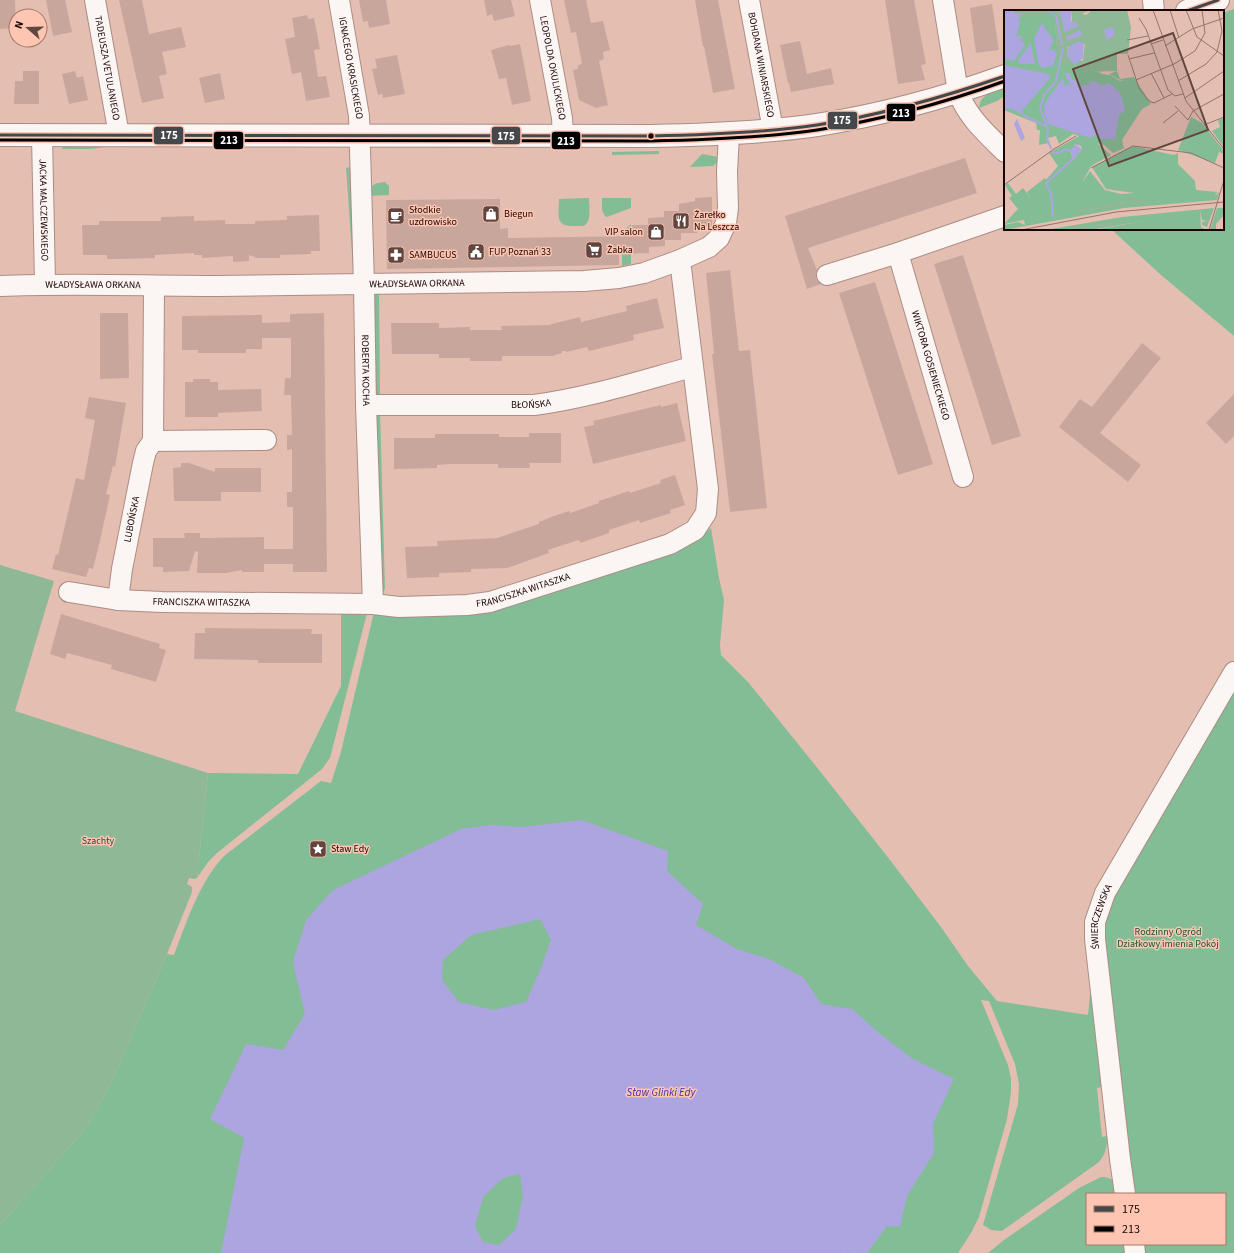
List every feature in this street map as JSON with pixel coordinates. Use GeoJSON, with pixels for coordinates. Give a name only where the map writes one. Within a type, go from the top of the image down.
{"type":"FeatureCollection","features":[{"type":"Feature","properties":{"kind":"street","name":"TADEUSZA VETULANIEGO"},"geometry":{"type":"LineString","coordinates":[[96,0],[119,135]]}},
{"type":"Feature","properties":{"kind":"street","name":"IGNACEGO KRASICKIEGO"},"geometry":{"type":"LineString","coordinates":[[340,0],[359,116],[360,135]]}},
{"type":"Feature","properties":{"kind":"street","name":"LEOPOLDA OKULICKIEGO"},"geometry":{"type":"LineString","coordinates":[[540,0],[562,118],[563,136]]}},
{"type":"Feature","properties":{"kind":"street","name":"BOHDANA WINIARSKIEGO"},"geometry":{"type":"LineString","coordinates":[[749,0],[773,130]]}},
{"type":"Feature","properties":{"kind":"street"},"geometry":{"type":"LineString","coordinates":[[943,0],[958,92],[963,105],[974,121],[1004,151]]}},
{"type":"Feature","properties":{"kind":"street"},"geometry":{"type":"LineString","coordinates":[[1153,0],[1154,10]]}},
{"type":"Feature","properties":{"kind":"street"},"geometry":{"type":"LineString","coordinates":[[1190,10],[1218,0]]}},
{"type":"Feature","properties":{"kind":"street"},"geometry":{"type":"LineString","coordinates":[[0,135],[651,136],[729,134],[817,125],[867,115],[958,92],[1004,76]]}},
{"type":"Feature","properties":{"kind":"street","name":"WŁADYSŁAWA ORKANA"},"geometry":{"type":"LineString","coordinates":[[0,286],[45,284],[154,286],[364,285],[577,281],[619,278],[644,273],[680,260],[709,247],[719,238],[726,223],[728,208],[727,172],[729,134]]}},
{"type":"Feature","properties":{"kind":"street","name":"JACKA MALCZEWSKIEGO"},"geometry":{"type":"LineString","coordinates":[[42,135],[45,284]]}},
{"type":"Feature","properties":{"kind":"street","name":"ROBERTA KOCHA"},"geometry":{"type":"LineString","coordinates":[[360,135],[372,604]]}},
{"type":"Feature","properties":{"kind":"street"},"geometry":{"type":"LineString","coordinates":[[827,275],[898,253],[1004,216]]}},
{"type":"Feature","properties":{"kind":"street","name":"WIKTORA GOSIENIECKIEGO"},"geometry":{"type":"LineString","coordinates":[[898,253],[963,477]]}},
{"type":"Feature","properties":{"kind":"street","name":"FRANCISZKA WITASZKA"},"geometry":{"type":"LineString","coordinates":[[69,592],[118,600],[162,602],[372,604],[399,607],[467,605],[490,602],[670,544],[695,530],[706,513],[708,489],[680,260]]}},
{"type":"Feature","properties":{"kind":"street","name":"LUBOŃSKA"},"geometry":{"type":"LineString","coordinates":[[118,600],[122,569],[143,462],[146,451],[153,441],[154,286]]}},
{"type":"Feature","properties":{"kind":"street","name":"BŁOŃSKA"},"geometry":{"type":"LineString","coordinates":[[366,405],[541,404],[595,393],[692,367]]}},
{"type":"Feature","properties":{"kind":"street"},"geometry":{"type":"LineString","coordinates":[[153,441],[266,440]]}},
{"type":"Feature","properties":{"kind":"street","name":"ŚWIERCZEWSKA"},"geometry":{"type":"LineString","coordinates":[[1125,1193],[1096,957],[1095,922],[1105,893],[1234,672]]}},
{"type":"Feature","properties":{"kind":"green space"},"geometry":{"type":"Polygon","coordinates":[[[1234,9],[1234,336],[1161,275],[1112,230],[1224,230],[1224,13],[1234,9]]]}},
{"type":"Feature","properties":{"kind":"green space"},"geometry":{"type":"Polygon","coordinates":[[[1004,86],[1004,97],[979,108],[982,99],[992,91],[1004,86]]]}},
{"type":"Feature","properties":{"kind":"green space"},"geometry":{"type":"Polygon","coordinates":[[[65,146],[111,146],[91,149],[61,149],[65,146]]]}},
{"type":"Feature","properties":{"kind":"green space"},"geometry":{"type":"Polygon","coordinates":[[[659,151],[659,154],[612,155],[612,152],[659,151]]]}},
{"type":"Feature","properties":{"kind":"green space"},"geometry":{"type":"Polygon","coordinates":[[[702,154],[718,157],[718,162],[713,166],[690,167],[702,154]]]}},
{"type":"Feature","properties":{"kind":"green space"},"geometry":{"type":"Polygon","coordinates":[[[353,166],[357,268],[353,268],[346,168],[353,166]]]}},
{"type":"Feature","properties":{"kind":"green space"},"geometry":{"type":"Polygon","coordinates":[[[385,182],[389,186],[389,195],[368,196],[370,189],[374,185],[385,182]]]}},
{"type":"Feature","properties":{"kind":"green space"},"geometry":{"type":"Polygon","coordinates":[[[589,198],[589,215],[588,221],[585,225],[569,226],[564,225],[561,222],[559,219],[559,199],[589,198]]]}},
{"type":"Feature","properties":{"kind":"green space"},"geometry":{"type":"Polygon","coordinates":[[[602,198],[631,198],[631,208],[607,217],[602,210],[602,198]]]}},
{"type":"Feature","properties":{"kind":"green space"},"geometry":{"type":"Polygon","coordinates":[[[631,224],[631,264],[622,266],[622,233],[631,224]]]}},
{"type":"Feature","properties":{"kind":"green space"},"geometry":{"type":"Polygon","coordinates":[[[379,292],[380,396],[375,394],[371,295],[379,292]]]}},
{"type":"Feature","properties":{"kind":"green space"},"geometry":{"type":"Polygon","coordinates":[[[380,410],[385,589],[383,592],[381,589],[376,412],[380,410]]]}},
{"type":"Feature","properties":{"kind":"green space"},"geometry":{"type":"Polygon","coordinates":[[[711,528],[724,600],[720,645],[721,655],[748,682],[819,770],[941,927],[968,966],[997,1001],[1088,1015],[1092,973],[1105,1086],[1097,1088],[1102,1137],[1107,1136],[1106,1150],[1099,1162],[1002,1231],[991,1230],[983,1225],[1018,1104],[1019,1084],[1015,1064],[989,1001],[981,1000],[1008,1065],[1011,1079],[1011,1092],[1007,1119],[979,1217],[958,1253],[0,1253],[0,1225],[87,1127],[113,1079],[167,954],[174,955],[194,903],[207,878],[224,856],[321,781],[331,783],[341,752],[374,612],[437,611],[684,546],[711,528]]]}},
{"type":"Feature","properties":{"kind":"green space","name":"Szachty"},"geometry":{"type":"Polygon","coordinates":[[[0,565],[54,581],[15,711],[208,773],[197,878],[189,878],[187,884],[192,887],[192,892],[113,1079],[87,1127],[0,1225],[0,565]]]}},
{"type":"Feature","properties":{"kind":"green space"},"geometry":{"type":"Polygon","coordinates":[[[341,613],[367,613],[330,758],[322,769],[217,853],[208,862],[197,878],[208,773],[298,774],[341,686],[341,613]]]}},
{"type":"Feature","properties":{"kind":"green space","name":"Rodzinny Ogród Działkowy imienia Pokój"},"geometry":{"type":"Polygon","coordinates":[[[1234,686],[1234,1253],[1142,1253],[1140,1245],[1226,1245],[1226,1193],[1132,1193],[1102,941],[1104,912],[1234,686]]]}},
{"type":"Feature","properties":{"kind":"green space"},"geometry":{"type":"Polygon","coordinates":[[[1101,1177],[1114,1180],[1120,1193],[1086,1193],[1086,1245],[1127,1245],[1129,1253],[988,1253],[1004,1240],[1079,1188],[1101,1177]]]}},
{"type":"Feature","properties":{"kind":"water","name":"Staw Glinki Edy"},"geometry":{"type":"Polygon","coordinates":[[[582,820],[668,851],[667,871],[703,904],[696,925],[737,949],[769,959],[804,978],[821,1004],[852,1009],[880,1034],[913,1059],[954,1079],[933,1124],[934,1153],[907,1196],[900,1227],[887,1226],[867,1253],[221,1253],[244,1138],[210,1119],[246,1044],[283,1050],[305,1014],[293,962],[306,920],[333,890],[461,829],[490,825],[522,827],[582,820]],[[540,919],[471,935],[443,960],[442,980],[459,1002],[493,1010],[526,1002],[551,940],[540,919]],[[520,1174],[503,1178],[483,1197],[475,1226],[483,1242],[499,1245],[516,1229],[523,1196],[520,1174]]]}},
{"type":"Feature","properties":{"kind":"building"},"geometry":{"type":"Polygon","coordinates":[[[0,0],[15,0],[15,8],[8,8],[8,28],[0,29],[0,0]]]}},
{"type":"Feature","properties":{"kind":"building"},"geometry":{"type":"Polygon","coordinates":[[[46,0],[65,0],[72,32],[53,36],[46,0]]]}},
{"type":"Feature","properties":{"kind":"building"},"geometry":{"type":"Polygon","coordinates":[[[119,0],[142,0],[149,34],[181,27],[186,47],[162,52],[167,74],[159,76],[164,98],[142,103],[119,0]]]}},
{"type":"Feature","properties":{"kind":"building"},"geometry":{"type":"Polygon","coordinates":[[[359,0],[386,0],[390,24],[369,28],[368,21],[363,22],[359,0]]]}},
{"type":"Feature","properties":{"kind":"building"},"geometry":{"type":"Polygon","coordinates":[[[484,0],[511,0],[515,16],[494,21],[492,14],[487,16],[484,0]]]}},
{"type":"Feature","properties":{"kind":"building"},"geometry":{"type":"Polygon","coordinates":[[[564,0],[586,0],[591,23],[603,21],[610,50],[603,52],[604,59],[599,61],[608,105],[596,108],[579,100],[573,70],[578,69],[578,65],[582,64],[576,32],[571,33],[564,0]]]}},
{"type":"Feature","properties":{"kind":"building"},"geometry":{"type":"Polygon","coordinates":[[[695,0],[718,0],[735,89],[713,93],[695,0]]]}},
{"type":"Feature","properties":{"kind":"building"},"geometry":{"type":"Polygon","coordinates":[[[885,0],[914,0],[926,64],[921,65],[925,80],[898,84],[885,0]]]}},
{"type":"Feature","properties":{"kind":"building"},"geometry":{"type":"Polygon","coordinates":[[[992,4],[999,50],[976,53],[970,8],[992,4]]]}},
{"type":"Feature","properties":{"kind":"building"},"geometry":{"type":"Polygon","coordinates":[[[307,15],[308,19],[314,18],[320,49],[314,50],[318,77],[326,76],[330,97],[306,101],[301,72],[292,74],[285,39],[295,37],[292,18],[307,15]]]}},
{"type":"Feature","properties":{"kind":"building"},"geometry":{"type":"Polygon","coordinates":[[[800,41],[807,74],[831,68],[834,84],[791,92],[780,45],[800,41]]]}},
{"type":"Feature","properties":{"kind":"building"},"geometry":{"type":"Polygon","coordinates":[[[520,44],[531,101],[512,105],[506,78],[499,79],[491,50],[509,45],[520,44]]]}},
{"type":"Feature","properties":{"kind":"building"},"geometry":{"type":"Polygon","coordinates":[[[397,55],[405,94],[383,98],[382,94],[378,95],[372,69],[377,68],[375,59],[397,55]]]}},
{"type":"Feature","properties":{"kind":"building"},"geometry":{"type":"Polygon","coordinates":[[[23,71],[39,71],[39,104],[14,104],[15,81],[23,81],[23,71]]]}},
{"type":"Feature","properties":{"kind":"building"},"geometry":{"type":"Polygon","coordinates":[[[75,71],[77,78],[83,76],[88,100],[69,104],[62,74],[75,71]]]}},
{"type":"Feature","properties":{"kind":"building"},"geometry":{"type":"Polygon","coordinates":[[[220,73],[225,99],[205,103],[199,78],[220,73]]]}},
{"type":"Feature","properties":{"kind":"building"},"geometry":{"type":"Polygon","coordinates":[[[965,158],[977,193],[808,248],[817,270],[816,279],[821,284],[807,289],[785,216],[965,158]]]}},
{"type":"Feature","properties":{"kind":"building"},"geometry":{"type":"Polygon","coordinates":[[[712,197],[712,226],[697,227],[697,233],[681,233],[681,240],[665,240],[665,246],[649,247],[649,253],[619,254],[619,265],[387,269],[386,200],[500,199],[500,229],[508,228],[508,238],[633,236],[632,225],[648,225],[648,218],[664,217],[664,211],[679,211],[679,204],[695,201],[695,198],[712,197]]]}},
{"type":"Feature","properties":{"kind":"building"},"geometry":{"type":"Polygon","coordinates":[[[319,215],[320,251],[311,251],[311,254],[280,255],[280,258],[257,258],[249,255],[249,261],[233,262],[233,256],[202,258],[202,255],[194,255],[194,253],[155,255],[155,258],[123,259],[107,259],[107,255],[83,255],[82,225],[99,225],[99,221],[161,221],[161,217],[194,216],[194,221],[225,220],[225,224],[255,224],[255,221],[287,220],[287,216],[319,215]]]}},
{"type":"Feature","properties":{"kind":"building"},"geometry":{"type":"Polygon","coordinates":[[[963,255],[1021,436],[992,445],[934,264],[963,255]]]}},
{"type":"Feature","properties":{"kind":"building"},"geometry":{"type":"Polygon","coordinates":[[[730,270],[739,351],[750,350],[767,508],[730,512],[712,354],[714,354],[706,273],[730,270]]]}},
{"type":"Feature","properties":{"kind":"building"},"geometry":{"type":"Polygon","coordinates":[[[875,282],[933,464],[898,475],[839,293],[875,282]]]}},
{"type":"Feature","properties":{"kind":"building"},"geometry":{"type":"Polygon","coordinates":[[[657,298],[664,328],[633,335],[634,340],[589,351],[587,347],[567,352],[562,351],[562,353],[552,356],[502,356],[502,361],[470,361],[470,358],[439,358],[439,354],[392,354],[391,323],[439,323],[439,328],[470,327],[470,330],[502,330],[501,326],[548,325],[580,317],[581,322],[627,311],[626,306],[657,298]]]}},
{"type":"Feature","properties":{"kind":"building"},"geometry":{"type":"Polygon","coordinates":[[[100,313],[128,313],[129,378],[100,379],[100,313]]]}},
{"type":"Feature","properties":{"kind":"building"},"geometry":{"type":"Polygon","coordinates":[[[324,313],[327,572],[293,572],[293,564],[264,564],[264,572],[242,572],[242,570],[226,573],[197,573],[198,552],[195,551],[189,571],[163,572],[163,567],[153,567],[153,538],[185,538],[184,533],[200,533],[200,538],[264,537],[264,549],[293,549],[293,507],[287,507],[287,492],[292,492],[292,449],[287,450],[287,435],[292,435],[291,395],[284,395],[285,378],[291,378],[291,338],[262,338],[262,349],[246,349],[246,353],[198,353],[198,350],[182,350],[182,316],[262,315],[262,323],[290,322],[290,314],[324,313]]]}},
{"type":"Feature","properties":{"kind":"building"},"geometry":{"type":"Polygon","coordinates":[[[1142,343],[1161,358],[1100,433],[1141,465],[1128,482],[1059,427],[1080,399],[1092,407],[1142,343]]]}},
{"type":"Feature","properties":{"kind":"building"},"geometry":{"type":"Polygon","coordinates":[[[193,379],[210,379],[210,382],[218,382],[218,390],[261,389],[262,411],[218,413],[218,417],[185,417],[185,382],[193,382],[193,379]]]}},
{"type":"Feature","properties":{"kind":"building"},"geometry":{"type":"Polygon","coordinates":[[[1234,394],[1234,436],[1226,444],[1206,423],[1234,394]]]}},
{"type":"Feature","properties":{"kind":"building"},"geometry":{"type":"Polygon","coordinates":[[[89,397],[126,403],[115,467],[113,466],[106,494],[110,495],[99,545],[93,569],[89,568],[86,577],[52,569],[56,554],[58,555],[76,478],[84,480],[95,420],[85,418],[89,397]]]}},
{"type":"Feature","properties":{"kind":"building"},"geometry":{"type":"Polygon","coordinates":[[[677,403],[686,441],[593,464],[584,427],[594,425],[593,421],[661,405],[661,407],[677,403]]]}},
{"type":"Feature","properties":{"kind":"building"},"geometry":{"type":"Polygon","coordinates":[[[529,433],[561,433],[561,463],[529,463],[530,468],[498,468],[498,464],[451,464],[437,465],[437,468],[394,469],[394,438],[435,438],[435,434],[499,434],[499,437],[529,437],[529,433]]]}},
{"type":"Feature","properties":{"kind":"building"},"geometry":{"type":"Polygon","coordinates":[[[181,463],[189,463],[215,472],[215,468],[261,468],[261,492],[221,492],[221,501],[174,501],[173,468],[181,467],[181,463]]]}},
{"type":"Feature","properties":{"kind":"building"},"geometry":{"type":"Polygon","coordinates":[[[675,475],[685,505],[670,510],[671,513],[640,523],[639,520],[609,530],[609,533],[580,543],[579,540],[548,550],[549,553],[507,568],[471,569],[471,572],[439,573],[439,577],[407,578],[405,547],[438,546],[437,541],[497,538],[539,524],[539,522],[554,516],[569,511],[570,513],[629,491],[630,493],[661,483],[660,480],[675,475]]]}},
{"type":"Feature","properties":{"kind":"building"},"geometry":{"type":"Polygon","coordinates":[[[61,614],[160,644],[159,648],[166,650],[156,682],[111,669],[112,665],[67,653],[65,659],[50,654],[61,614]]]}},
{"type":"Feature","properties":{"kind":"building"},"geometry":{"type":"Polygon","coordinates":[[[205,628],[312,629],[311,634],[322,634],[322,663],[258,663],[258,660],[194,659],[195,633],[205,633],[205,628]]]}},
{"type":"Feature","properties":{"kind":"transit line","name":"175"},"geometry":{"type":"LineString","coordinates":[[1190,10],[1218,0]]}},
{"type":"Feature","properties":{"kind":"transit line","name":"175"},"geometry":{"type":"LineString","coordinates":[[0,135],[651,136],[734,133],[796,128],[841,121],[889,111],[1004,76]]}},
{"type":"Feature","properties":{"kind":"transit line","name":"213"},"geometry":{"type":"LineString","coordinates":[[0,140],[651,141],[734,138],[796,133],[841,126],[889,116],[936,104],[1004,81]]}},
{"type":"Feature","properties":{"kind":"place","name":"Biegun"},"geometry":{"type":"Point","coordinates":[491,214]}},
{"type":"Feature","properties":{"kind":"place","name":"Słodkie uzdrowisko"},"geometry":{"type":"Point","coordinates":[396,216]}},
{"type":"Feature","properties":{"kind":"place","name":"Żarełko Na Leszcza"},"geometry":{"type":"Point","coordinates":[681,221]}},
{"type":"Feature","properties":{"kind":"place","name":"VIP salon"},"geometry":{"type":"Point","coordinates":[656,232]}},
{"type":"Feature","properties":{"kind":"place","name":"Żabka"},"geometry":{"type":"Point","coordinates":[594,250]}},
{"type":"Feature","properties":{"kind":"place","name":"FUP Poznań 33"},"geometry":{"type":"Point","coordinates":[476,252]}},
{"type":"Feature","properties":{"kind":"place","name":"SAMBUCUS"},"geometry":{"type":"Point","coordinates":[396,255]}},
{"type":"Feature","properties":{"kind":"place","name":"Staw Edy"},"geometry":{"type":"Point","coordinates":[318,849]}}]}
